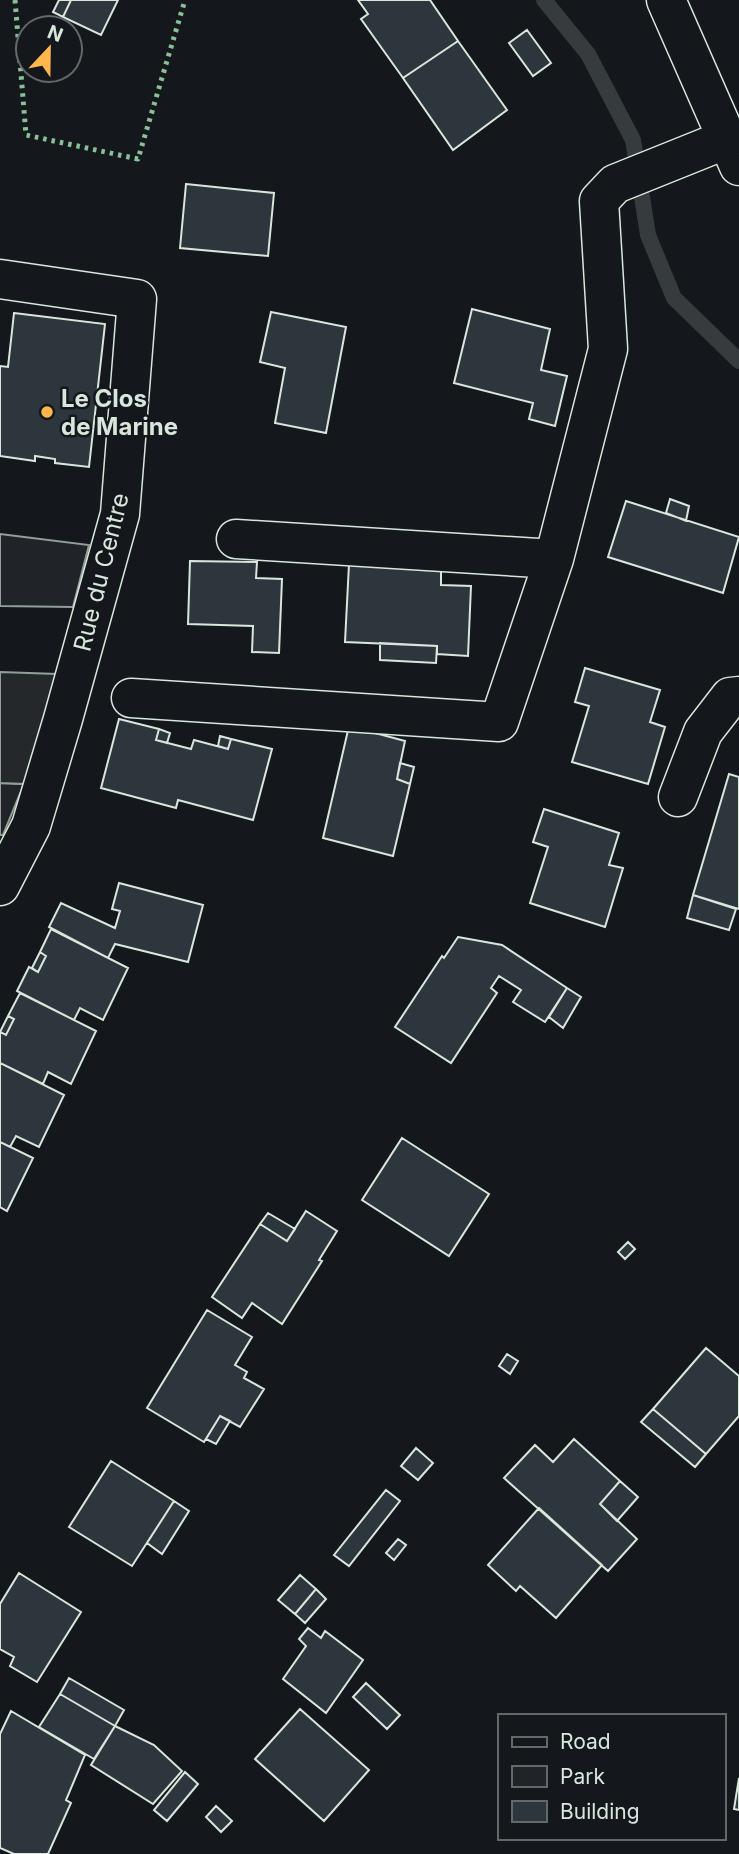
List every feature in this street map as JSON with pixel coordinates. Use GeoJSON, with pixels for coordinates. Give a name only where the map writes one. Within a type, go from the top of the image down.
{"type":"FeatureCollection","features":[{"type":"Feature","properties":{"kind":"street"},"geometry":{"type":"LineString","coordinates":[[131,698],[499,722],[554,559],[608,349],[599,201],[615,184],[661,165],[733,153],[666,0]]}},
{"type":"Feature","properties":{"kind":"street","name":"Rue du Centre"},"geometry":{"type":"LineString","coordinates":[[0,279],[137,299],[120,514],[31,826],[0,887]]}},
{"type":"Feature","properties":{"kind":"street"},"geometry":{"type":"LineString","coordinates":[[236,539],[554,559]]}},
{"type":"Feature","properties":{"kind":"street"},"geometry":{"type":"LineString","coordinates":[[678,797],[703,732],[730,697],[739,696]]}},
{"type":"Feature","properties":{"kind":"green space"},"geometry":{"type":"Polygon","coordinates":[[[0,534],[89,545],[73,607],[0,606],[0,534]]]}},
{"type":"Feature","properties":{"kind":"green space"},"geometry":{"type":"Polygon","coordinates":[[[0,783],[24,784],[3,835],[0,835],[0,783]]]}},
{"type":"Feature","properties":{"kind":"shaded area"},"geometry":{"type":"Polygon","coordinates":[[[0,672],[57,674],[49,785],[0,783],[0,672]]]}},
{"type":"Feature","properties":{"kind":"building"},"geometry":{"type":"Polygon","coordinates":[[[59,0],[71,0],[64,14],[53,12],[59,0]]]}},
{"type":"Feature","properties":{"kind":"building"},"geometry":{"type":"Polygon","coordinates":[[[71,0],[118,0],[101,35],[84,27],[84,14],[64,14],[71,0]]]}},
{"type":"Feature","properties":{"kind":"building"},"geometry":{"type":"Polygon","coordinates":[[[358,0],[430,0],[458,41],[403,78],[361,19],[368,14],[358,0]]]}},
{"type":"Feature","properties":{"kind":"building"},"geometry":{"type":"Polygon","coordinates":[[[527,30],[551,63],[533,76],[509,43],[527,30]]]}},
{"type":"Feature","properties":{"kind":"building"},"geometry":{"type":"Polygon","coordinates":[[[458,41],[507,110],[453,150],[403,78],[458,41]]]}},
{"type":"Feature","properties":{"kind":"building"},"geometry":{"type":"Polygon","coordinates":[[[186,184],[274,193],[268,256],[180,248],[186,184]]]}},
{"type":"Feature","properties":{"kind":"building"},"geometry":{"type":"Polygon","coordinates":[[[472,309],[550,329],[541,370],[567,376],[555,426],[529,419],[533,403],[454,383],[472,309]]]}},
{"type":"Feature","properties":{"kind":"building"},"geometry":{"type":"Polygon","coordinates":[[[271,312],[346,327],[326,433],[275,423],[285,368],[260,362],[271,312]]]}},
{"type":"Feature","properties":{"kind":"building","name":"Le Clos de Marine"},"geometry":{"type":"Polygon","coordinates":[[[14,313],[105,324],[89,467],[55,463],[55,459],[35,456],[35,461],[0,456],[0,366],[8,367],[14,313]]]}},
{"type":"Feature","properties":{"kind":"building"},"geometry":{"type":"Polygon","coordinates":[[[670,499],[689,506],[686,521],[666,513],[670,499]]]}},
{"type":"Feature","properties":{"kind":"building"},"geometry":{"type":"Polygon","coordinates":[[[626,501],[739,537],[723,593],[608,557],[626,501]]]}},
{"type":"Feature","properties":{"kind":"building"},"geometry":{"type":"Polygon","coordinates":[[[190,561],[257,562],[256,578],[282,579],[279,653],[252,652],[253,626],[188,624],[190,561]]]}},
{"type":"Feature","properties":{"kind":"building"},"geometry":{"type":"Polygon","coordinates":[[[349,564],[441,568],[441,585],[471,586],[468,656],[437,654],[437,646],[345,642],[349,564]]]}},
{"type":"Feature","properties":{"kind":"building"},"geometry":{"type":"Polygon","coordinates":[[[380,643],[437,646],[436,663],[380,660],[380,643]]]}},
{"type":"Feature","properties":{"kind":"building"},"geometry":{"type":"Polygon","coordinates":[[[585,668],[660,690],[650,722],[665,727],[648,784],[572,762],[589,706],[575,702],[585,668]]]}},
{"type":"Feature","properties":{"kind":"building"},"geometry":{"type":"Polygon","coordinates":[[[119,719],[159,729],[156,740],[191,749],[194,740],[228,749],[231,739],[272,749],[253,820],[178,800],[176,808],[101,788],[119,719]]]}},
{"type":"Feature","properties":{"kind":"building"},"geometry":{"type":"Polygon","coordinates":[[[349,726],[405,741],[397,779],[410,784],[393,856],[323,838],[349,726]]]}},
{"type":"Feature","properties":{"kind":"building"},"geometry":{"type":"Polygon","coordinates":[[[159,729],[170,733],[167,743],[156,740],[159,729]]]}},
{"type":"Feature","properties":{"kind":"building"},"geometry":{"type":"Polygon","coordinates":[[[220,736],[231,739],[228,749],[218,746],[220,736]]]}},
{"type":"Feature","properties":{"kind":"building"},"geometry":{"type":"Polygon","coordinates":[[[400,763],[414,767],[410,784],[397,779],[400,763]]]}},
{"type":"Feature","properties":{"kind":"building"},"geometry":{"type":"Polygon","coordinates":[[[729,774],[739,777],[739,909],[693,895],[729,774]]]}},
{"type":"Feature","properties":{"kind":"building"},"geometry":{"type":"Polygon","coordinates":[[[544,809],[619,833],[609,865],[623,868],[605,927],[530,903],[548,847],[533,842],[544,809]]]}},
{"type":"Feature","properties":{"kind":"building"},"geometry":{"type":"Polygon","coordinates":[[[119,883],[203,905],[188,962],[115,944],[108,958],[49,927],[61,903],[115,928],[120,911],[112,909],[119,883]]]}},
{"type":"Feature","properties":{"kind":"building"},"geometry":{"type":"Polygon","coordinates":[[[693,895],[736,909],[729,930],[687,918],[693,895]]]}},
{"type":"Feature","properties":{"kind":"building"},"geometry":{"type":"Polygon","coordinates":[[[51,929],[128,968],[103,1020],[80,1008],[74,1020],[17,991],[29,967],[38,972],[46,956],[40,952],[51,929]]]}},
{"type":"Feature","properties":{"kind":"building"},"geometry":{"type":"Polygon","coordinates":[[[458,937],[502,945],[567,988],[545,1022],[513,1002],[521,990],[499,976],[491,988],[497,993],[451,1063],[395,1027],[442,956],[444,958],[458,937]]]}},
{"type":"Feature","properties":{"kind":"building"},"geometry":{"type":"Polygon","coordinates":[[[40,952],[46,956],[38,972],[32,968],[40,952]]]}},
{"type":"Feature","properties":{"kind":"building"},"geometry":{"type":"Polygon","coordinates":[[[567,988],[581,997],[563,1028],[549,1017],[567,988]]]}},
{"type":"Feature","properties":{"kind":"building"},"geometry":{"type":"Polygon","coordinates":[[[20,993],[96,1031],[71,1084],[48,1072],[43,1084],[0,1063],[0,1032],[6,1035],[14,1019],[8,1016],[20,993]]]}},
{"type":"Feature","properties":{"kind":"building"},"geometry":{"type":"Polygon","coordinates":[[[8,1016],[14,1019],[6,1035],[0,1032],[8,1016]]]}},
{"type":"Feature","properties":{"kind":"building"},"geometry":{"type":"Polygon","coordinates":[[[0,1063],[64,1095],[39,1147],[16,1136],[10,1147],[0,1142],[0,1063]]]}},
{"type":"Feature","properties":{"kind":"building"},"geometry":{"type":"Polygon","coordinates":[[[402,1138],[489,1194],[449,1256],[362,1200],[402,1138]]]}},
{"type":"Feature","properties":{"kind":"building"},"geometry":{"type":"Polygon","coordinates":[[[0,1142],[33,1158],[7,1211],[0,1207],[0,1142]]]}},
{"type":"Feature","properties":{"kind":"building"},"geometry":{"type":"Polygon","coordinates":[[[306,1211],[337,1231],[319,1260],[322,1261],[282,1324],[252,1303],[242,1318],[212,1297],[260,1224],[287,1241],[306,1211]]]}},
{"type":"Feature","properties":{"kind":"building"},"geometry":{"type":"Polygon","coordinates":[[[268,1213],[295,1229],[287,1241],[260,1224],[268,1213]]]}},
{"type":"Feature","properties":{"kind":"building"},"geometry":{"type":"Polygon","coordinates":[[[628,1242],[635,1249],[625,1259],[618,1252],[628,1242]]]}},
{"type":"Feature","properties":{"kind":"building"},"geometry":{"type":"Polygon","coordinates":[[[207,1310],[252,1337],[235,1365],[247,1372],[244,1378],[264,1389],[240,1427],[220,1416],[204,1442],[147,1408],[207,1310]]]}},
{"type":"Feature","properties":{"kind":"building"},"geometry":{"type":"Polygon","coordinates":[[[706,1348],[739,1376],[739,1416],[706,1454],[653,1409],[706,1348]]]}},
{"type":"Feature","properties":{"kind":"building"},"geometry":{"type":"Polygon","coordinates":[[[507,1354],[518,1361],[510,1374],[499,1366],[507,1354]]]}},
{"type":"Feature","properties":{"kind":"building"},"geometry":{"type":"Polygon","coordinates":[[[653,1409],[706,1454],[695,1467],[641,1422],[653,1409]]]}},
{"type":"Feature","properties":{"kind":"building"},"geometry":{"type":"Polygon","coordinates":[[[220,1416],[230,1421],[216,1444],[206,1439],[220,1416]]]}},
{"type":"Feature","properties":{"kind":"building"},"geometry":{"type":"Polygon","coordinates":[[[574,1439],[620,1481],[600,1504],[637,1539],[608,1571],[504,1478],[535,1445],[553,1462],[574,1439]]]}},
{"type":"Feature","properties":{"kind":"building"},"geometry":{"type":"Polygon","coordinates":[[[416,1448],[433,1463],[418,1480],[401,1466],[416,1448]]]}},
{"type":"Feature","properties":{"kind":"building"},"geometry":{"type":"Polygon","coordinates":[[[111,1461],[174,1501],[132,1566],[69,1527],[111,1461]]]}},
{"type":"Feature","properties":{"kind":"building"},"geometry":{"type":"Polygon","coordinates":[[[620,1481],[638,1497],[617,1521],[600,1504],[620,1481]]]}},
{"type":"Feature","properties":{"kind":"building"},"geometry":{"type":"Polygon","coordinates":[[[386,1490],[400,1501],[349,1566],[334,1555],[386,1490]]]}},
{"type":"Feature","properties":{"kind":"building"},"geometry":{"type":"Polygon","coordinates":[[[174,1501],[189,1511],[162,1554],[147,1543],[174,1501]]]}},
{"type":"Feature","properties":{"kind":"building"},"geometry":{"type":"Polygon","coordinates":[[[539,1508],[602,1565],[556,1618],[520,1586],[516,1591],[488,1565],[539,1508]]]}},
{"type":"Feature","properties":{"kind":"building"},"geometry":{"type":"Polygon","coordinates":[[[398,1539],[406,1545],[394,1560],[386,1553],[398,1539]]]}},
{"type":"Feature","properties":{"kind":"building"},"geometry":{"type":"Polygon","coordinates":[[[19,1573],[81,1612],[37,1682],[10,1666],[14,1657],[0,1649],[0,1604],[19,1573]]]}},
{"type":"Feature","properties":{"kind":"building"},"geometry":{"type":"Polygon","coordinates":[[[300,1575],[316,1589],[295,1614],[278,1600],[300,1575]]]}},
{"type":"Feature","properties":{"kind":"building"},"geometry":{"type":"Polygon","coordinates":[[[316,1589],[326,1599],[305,1623],[295,1614],[316,1589]]]}},
{"type":"Feature","properties":{"kind":"building"},"geometry":{"type":"Polygon","coordinates":[[[308,1628],[321,1638],[325,1631],[363,1660],[326,1713],[283,1679],[306,1646],[299,1639],[308,1628]]]}},
{"type":"Feature","properties":{"kind":"building"},"geometry":{"type":"Polygon","coordinates":[[[69,1678],[124,1710],[115,1726],[60,1694],[69,1678]]]}},
{"type":"Feature","properties":{"kind":"building"},"geometry":{"type":"Polygon","coordinates":[[[366,1683],[400,1715],[387,1729],[353,1697],[366,1683]]]}},
{"type":"Feature","properties":{"kind":"building"},"geometry":{"type":"Polygon","coordinates":[[[60,1694],[115,1726],[94,1759],[39,1727],[60,1694]]]}},
{"type":"Feature","properties":{"kind":"building"},"geometry":{"type":"Polygon","coordinates":[[[300,1709],[369,1770],[324,1821],[255,1759],[300,1709]]]}},
{"type":"Feature","properties":{"kind":"building"},"geometry":{"type":"Polygon","coordinates":[[[11,1711],[85,1755],[66,1800],[71,1803],[48,1854],[14,1854],[0,1848],[0,1734],[11,1711]]]}},
{"type":"Feature","properties":{"kind":"building"},"geometry":{"type":"Polygon","coordinates":[[[115,1726],[154,1745],[182,1771],[153,1804],[91,1765],[115,1726]]]}},
{"type":"Feature","properties":{"kind":"building"},"geometry":{"type":"Polygon","coordinates":[[[185,1772],[198,1784],[167,1821],[154,1810],[185,1772]]]}},
{"type":"Feature","properties":{"kind":"building"},"geometry":{"type":"Polygon","coordinates":[[[739,1778],[739,1810],[734,1809],[739,1778]]]}},
{"type":"Feature","properties":{"kind":"building"},"geometry":{"type":"Polygon","coordinates":[[[216,1806],[232,1821],[221,1832],[206,1817],[216,1806]]]}},
{"type":"Feature","properties":{"kind":"waterway"},"geometry":{"type":"LineString","coordinates":[[544,0],[588,54],[633,140],[648,235],[674,298],[739,361]]}},
{"type":"Feature","properties":{"kind":"hedge"},"geometry":{"type":"LineString","coordinates":[[15,0],[26,135],[138,159],[185,0]]}},
{"type":"Feature","properties":{"kind":"place","name":"Le Clos de Marine"},"geometry":{"type":"Point","coordinates":[47,412]}}]}
